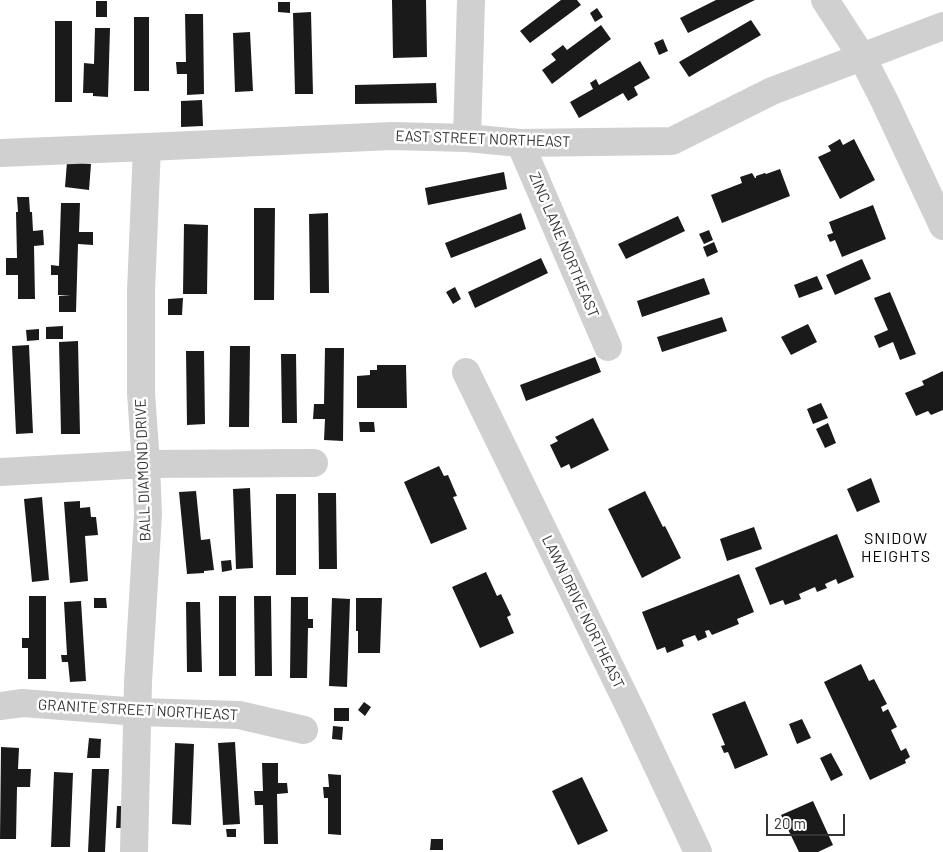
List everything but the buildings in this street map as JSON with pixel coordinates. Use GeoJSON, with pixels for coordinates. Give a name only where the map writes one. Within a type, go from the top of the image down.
{"type":"FeatureCollection","features":[{"type":"Feature","properties":{"kind":"street"},"geometry":{"type":"LineString","coordinates":[[467,138],[471,0]]}},
{"type":"Feature","properties":{"kind":"street"},"geometry":{"type":"LineString","coordinates":[[825,0],[862,57],[943,226]]}},
{"type":"Feature","properties":{"kind":"street","name":"EAST STREET NORTHEAST"},"geometry":{"type":"LineString","coordinates":[[0,153],[392,136],[467,138],[520,143],[672,141],[772,91],[943,26]]}},
{"type":"Feature","properties":{"kind":"street","name":"ZINC LANE NORTHEAST"},"geometry":{"type":"LineString","coordinates":[[520,143],[608,347]]}},
{"type":"Feature","properties":{"kind":"street","name":"BALL DIAMOND DRIVE"},"geometry":{"type":"LineString","coordinates":[[134,852],[138,682],[148,515],[140,393],[140,291],[147,147]]}},
{"type":"Feature","properties":{"kind":"street","name":"LAWN DRIVE NORTHEAST"},"geometry":{"type":"LineString","coordinates":[[466,372],[633,714],[698,852]]}},
{"type":"Feature","properties":{"kind":"street"},"geometry":{"type":"LineString","coordinates":[[0,472],[146,464],[314,463]]}},
{"type":"Feature","properties":{"kind":"street","name":"GRANITE STREET NORTHEAST"},"geometry":{"type":"LineString","coordinates":[[0,706],[23,703],[138,712],[239,715],[304,730]]}},
{"type":"Feature","properties":{"kind":"district","name":"SNIDOW HEIGHTS"},"geometry":{"type":"Point","coordinates":[896,548]}}]}
